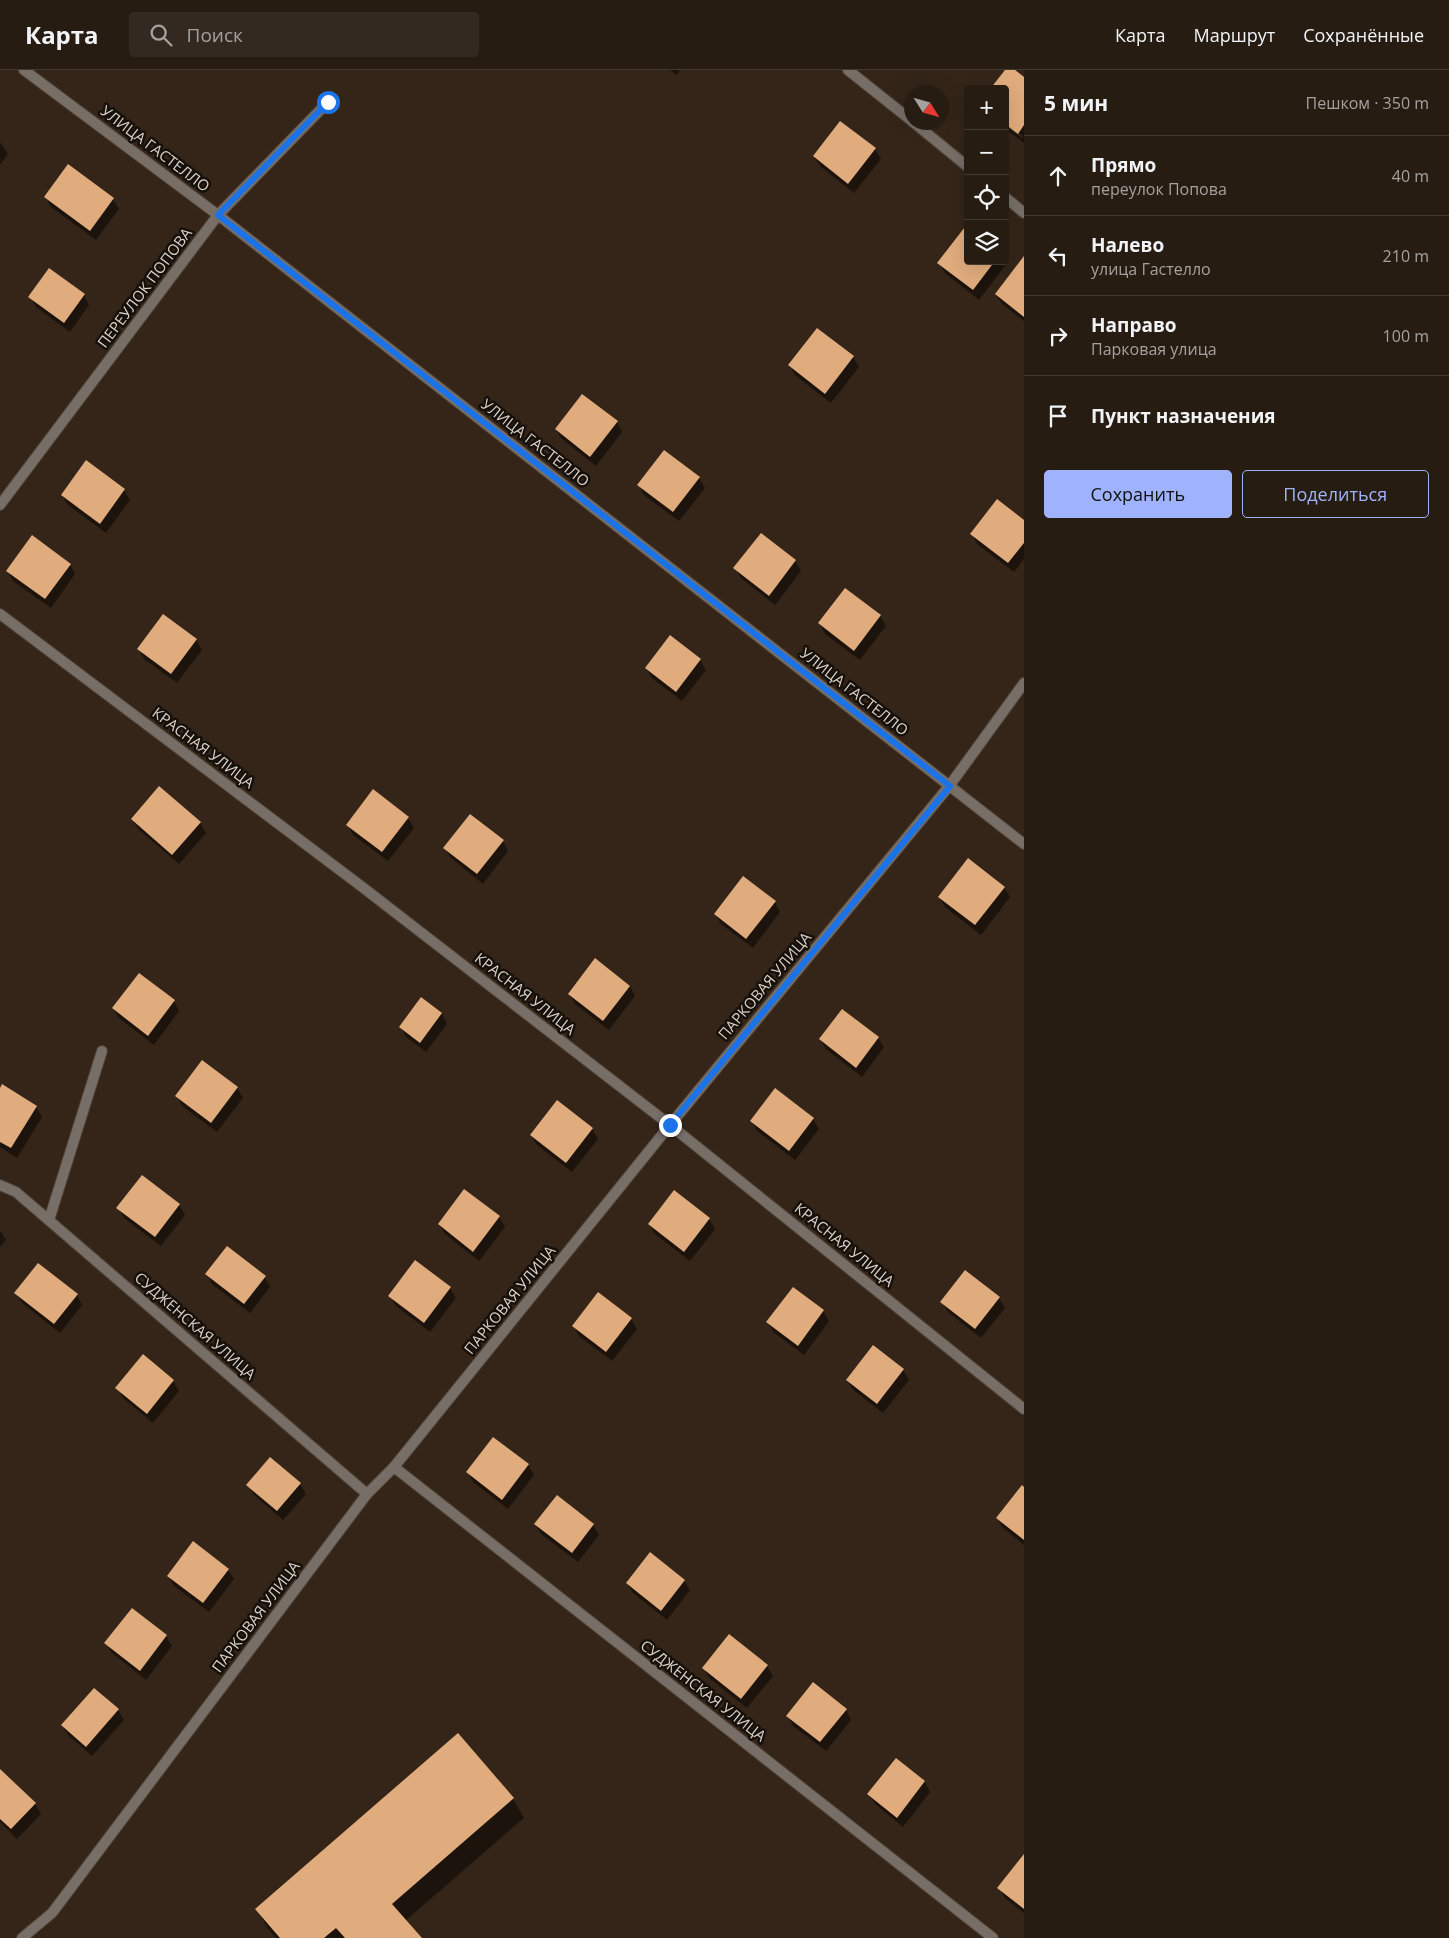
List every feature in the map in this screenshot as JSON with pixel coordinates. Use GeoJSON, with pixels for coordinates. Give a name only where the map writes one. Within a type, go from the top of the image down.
{"type":"FeatureCollection","features":[{"type":"Feature","properties":{"kind":"street","name":"УЛИЦА ГАСТЕЛЛО"},"geometry":{"type":"LineString","coordinates":[[24,70],[218,215],[1024,844]]}},
{"type":"Feature","properties":{"kind":"street"},"geometry":{"type":"LineString","coordinates":[[848,70],[904,116]]}},
{"type":"Feature","properties":{"kind":"street","name":"ПЕРЕУЛОК ПОПОВА"},"geometry":{"type":"LineString","coordinates":[[0,505],[218,215],[328,102]]}},
{"type":"Feature","properties":{"kind":"street"},"geometry":{"type":"LineString","coordinates":[[922,130],[964,164]]}},
{"type":"Feature","properties":{"kind":"street"},"geometry":{"type":"LineString","coordinates":[[1009,200],[1024,213]]}},
{"type":"Feature","properties":{"kind":"street","name":"КРАСНАЯ УЛИЦА"},"geometry":{"type":"LineString","coordinates":[[0,614],[361,886],[670,1125],[1024,1409]]}},
{"type":"Feature","properties":{"kind":"street","name":"ПАРКОВАЯ УЛИЦА"},"geometry":{"type":"LineString","coordinates":[[22,1938],[52,1913],[367,1494],[394,1467],[670,1125],[950,786],[1024,683]]}},
{"type":"Feature","properties":{"kind":"street"},"geometry":{"type":"LineString","coordinates":[[49,1220],[102,1051]]}},
{"type":"Feature","properties":{"kind":"street","name":"СУДЖЕНСКАЯ УЛИЦА"},"geometry":{"type":"LineString","coordinates":[[0,1185],[16,1192],[367,1494]]}},
{"type":"Feature","properties":{"kind":"street","name":"СУДЖЕНСКАЯ УЛИЦА"},"geometry":{"type":"LineString","coordinates":[[394,1467],[993,1938]]}},
{"type":"Feature","properties":{"kind":"building"},"geometry":{"type":"Polygon","coordinates":[[[1005,70],[1015,70],[1024,77],[1024,125],[1018,134],[1009,127],[1009,85],[993,85],[1005,70]]]}},
{"type":"Feature","properties":{"kind":"building"},"geometry":{"type":"Polygon","coordinates":[[[840,121],[876,148],[848,184],[813,156],[840,121]]]}},
{"type":"Feature","properties":{"kind":"building"},"geometry":{"type":"Polygon","coordinates":[[[68,164],[114,198],[90,231],[44,197],[68,164]]]}},
{"type":"Feature","properties":{"kind":"building"},"geometry":{"type":"Polygon","coordinates":[[[964,228],[964,265],[992,265],[973,290],[937,263],[964,228]]]}},
{"type":"Feature","properties":{"kind":"building"},"geometry":{"type":"Polygon","coordinates":[[[1024,256],[1024,317],[995,294],[1024,256]]]}},
{"type":"Feature","properties":{"kind":"building"},"geometry":{"type":"Polygon","coordinates":[[[49,268],[85,294],[64,323],[28,297],[49,268]]]}},
{"type":"Feature","properties":{"kind":"building"},"geometry":{"type":"Polygon","coordinates":[[[817,328],[854,356],[825,394],[788,365],[817,328]]]}},
{"type":"Feature","properties":{"kind":"building"},"geometry":{"type":"Polygon","coordinates":[[[582,394],[618,421],[590,457],[555,429],[582,394]]]}},
{"type":"Feature","properties":{"kind":"building"},"geometry":{"type":"Polygon","coordinates":[[[664,450],[700,477],[673,512],[637,485],[664,450]]]}},
{"type":"Feature","properties":{"kind":"building"},"geometry":{"type":"Polygon","coordinates":[[[86,460],[125,489],[100,524],[61,495],[86,460]]]}},
{"type":"Feature","properties":{"kind":"building"},"geometry":{"type":"Polygon","coordinates":[[[997,499],[1024,520],[1024,543],[1008,563],[970,534],[997,499]]]}},
{"type":"Feature","properties":{"kind":"building"},"geometry":{"type":"Polygon","coordinates":[[[761,533],[796,560],[769,596],[733,568],[761,533]]]}},
{"type":"Feature","properties":{"kind":"building"},"geometry":{"type":"Polygon","coordinates":[[[32,535],[71,564],[45,599],[6,571],[32,535]]]}},
{"type":"Feature","properties":{"kind":"building"},"geometry":{"type":"Polygon","coordinates":[[[845,588],[881,615],[854,651],[818,623],[845,588]]]}},
{"type":"Feature","properties":{"kind":"building"},"geometry":{"type":"Polygon","coordinates":[[[163,614],[197,639],[171,674],[137,649],[163,614]]]}},
{"type":"Feature","properties":{"kind":"building"},"geometry":{"type":"Polygon","coordinates":[[[670,635],[701,659],[676,692],[645,668],[670,635]]]}},
{"type":"Feature","properties":{"kind":"building"},"geometry":{"type":"Polygon","coordinates":[[[159,786],[201,822],[172,855],[131,819],[159,786]]]}},
{"type":"Feature","properties":{"kind":"building"},"geometry":{"type":"Polygon","coordinates":[[[373,789],[409,817],[382,852],[346,825],[373,789]]]}},
{"type":"Feature","properties":{"kind":"building"},"geometry":{"type":"Polygon","coordinates":[[[470,814],[504,840],[477,874],[443,848],[470,814]]]}},
{"type":"Feature","properties":{"kind":"building"},"geometry":{"type":"Polygon","coordinates":[[[968,858],[1005,887],[975,925],[938,897],[968,858]]]}},
{"type":"Feature","properties":{"kind":"building"},"geometry":{"type":"Polygon","coordinates":[[[743,876],[776,901],[746,939],[714,914],[743,876]]]}},
{"type":"Feature","properties":{"kind":"building"},"geometry":{"type":"Polygon","coordinates":[[[595,958],[630,986],[603,1021],[568,994],[595,958]]]}},
{"type":"Feature","properties":{"kind":"building"},"geometry":{"type":"Polygon","coordinates":[[[139,973],[175,1000],[148,1036],[112,1008],[139,973]]]}},
{"type":"Feature","properties":{"kind":"building"},"geometry":{"type":"Polygon","coordinates":[[[421,997],[442,1013],[420,1043],[399,1027],[421,997]]]}},
{"type":"Feature","properties":{"kind":"building"},"geometry":{"type":"Polygon","coordinates":[[[842,1009],[879,1037],[856,1068],[819,1039],[842,1009]]]}},
{"type":"Feature","properties":{"kind":"building"},"geometry":{"type":"Polygon","coordinates":[[[202,1060],[238,1087],[211,1123],[175,1096],[202,1060]]]}},
{"type":"Feature","properties":{"kind":"building"},"geometry":{"type":"Polygon","coordinates":[[[2,1084],[37,1106],[11,1148],[0,1142],[0,1088],[2,1084]]]}},
{"type":"Feature","properties":{"kind":"building"},"geometry":{"type":"Polygon","coordinates":[[[775,1088],[814,1118],[789,1151],[750,1121],[775,1088]]]}},
{"type":"Feature","properties":{"kind":"building"},"geometry":{"type":"Polygon","coordinates":[[[557,1100],[593,1128],[566,1163],[530,1135],[557,1100]]]}},
{"type":"Feature","properties":{"kind":"building"},"geometry":{"type":"Polygon","coordinates":[[[142,1175],[180,1204],[155,1237],[116,1208],[142,1175]]]}},
{"type":"Feature","properties":{"kind":"building"},"geometry":{"type":"Polygon","coordinates":[[[464,1189],[500,1216],[473,1252],[438,1224],[464,1189]]]}},
{"type":"Feature","properties":{"kind":"building"},"geometry":{"type":"Polygon","coordinates":[[[674,1190],[710,1218],[684,1252],[648,1224],[674,1190]]]}},
{"type":"Feature","properties":{"kind":"building"},"geometry":{"type":"Polygon","coordinates":[[[227,1246],[266,1276],[244,1304],[205,1274],[227,1246]]]}},
{"type":"Feature","properties":{"kind":"building"},"geometry":{"type":"Polygon","coordinates":[[[415,1260],[451,1287],[424,1323],[388,1296],[415,1260]]]}},
{"type":"Feature","properties":{"kind":"building"},"geometry":{"type":"Polygon","coordinates":[[[38,1263],[78,1294],[54,1324],[14,1293],[38,1263]]]}},
{"type":"Feature","properties":{"kind":"building"},"geometry":{"type":"Polygon","coordinates":[[[965,1270],[1000,1297],[975,1329],[940,1302],[965,1270]]]}},
{"type":"Feature","properties":{"kind":"building"},"geometry":{"type":"Polygon","coordinates":[[[793,1287],[824,1310],[798,1346],[766,1322],[793,1287]]]}},
{"type":"Feature","properties":{"kind":"building"},"geometry":{"type":"Polygon","coordinates":[[[598,1292],[632,1318],[606,1352],[572,1326],[598,1292]]]}},
{"type":"Feature","properties":{"kind":"building"},"geometry":{"type":"Polygon","coordinates":[[[873,1345],[904,1369],[877,1404],[846,1380],[873,1345]]]}},
{"type":"Feature","properties":{"kind":"building"},"geometry":{"type":"Polygon","coordinates":[[[143,1354],[174,1380],[147,1414],[115,1388],[143,1354]]]}},
{"type":"Feature","properties":{"kind":"building"},"geometry":{"type":"Polygon","coordinates":[[[493,1437],[529,1464],[502,1500],[466,1472],[493,1437]]]}},
{"type":"Feature","properties":{"kind":"building"},"geometry":{"type":"Polygon","coordinates":[[[270,1457],[301,1483],[277,1511],[246,1485],[270,1457]]]}},
{"type":"Feature","properties":{"kind":"building"},"geometry":{"type":"Polygon","coordinates":[[[1022,1485],[1024,1487],[1024,1540],[996,1518],[1022,1485]]]}},
{"type":"Feature","properties":{"kind":"building"},"geometry":{"type":"Polygon","coordinates":[[[557,1495],[594,1524],[572,1553],[534,1524],[557,1495]]]}},
{"type":"Feature","properties":{"kind":"building"},"geometry":{"type":"Polygon","coordinates":[[[193,1541],[229,1569],[203,1603],[167,1576],[193,1541]]]}},
{"type":"Feature","properties":{"kind":"building"},"geometry":{"type":"Polygon","coordinates":[[[650,1552],[685,1580],[661,1611],[626,1583],[650,1552]]]}},
{"type":"Feature","properties":{"kind":"building"},"geometry":{"type":"Polygon","coordinates":[[[132,1608],[167,1635],[140,1671],[104,1643],[132,1608]]]}},
{"type":"Feature","properties":{"kind":"building"},"geometry":{"type":"Polygon","coordinates":[[[729,1634],[768,1665],[741,1699],[702,1668],[729,1634]]]}},
{"type":"Feature","properties":{"kind":"building"},"geometry":{"type":"Polygon","coordinates":[[[813,1682],[847,1709],[820,1742],[786,1716],[813,1682]]]}},
{"type":"Feature","properties":{"kind":"building"},"geometry":{"type":"Polygon","coordinates":[[[94,1688],[119,1709],[86,1747],[61,1725],[94,1688]]]}},
{"type":"Feature","properties":{"kind":"building"},"geometry":{"type":"Polygon","coordinates":[[[458,1733],[514,1798],[392,1904],[422,1938],[345,1938],[336,1928],[324,1938],[280,1938],[255,1909],[458,1733]]]}},
{"type":"Feature","properties":{"kind":"building"},"geometry":{"type":"Polygon","coordinates":[[[896,1758],[925,1781],[897,1818],[867,1794],[896,1758]]]}},
{"type":"Feature","properties":{"kind":"building"},"geometry":{"type":"Polygon","coordinates":[[[0,1769],[36,1803],[11,1829],[0,1819],[0,1769]]]}},
{"type":"Feature","properties":{"kind":"building"},"geometry":{"type":"Polygon","coordinates":[[[1024,1854],[1024,1909],[997,1888],[1024,1854]]]}},
{"type":"Feature","properties":{"kind":"route"},"geometry":{"type":"LineString","coordinates":[[328,102],[218,215],[950,786],[670,1125]]}}]}
